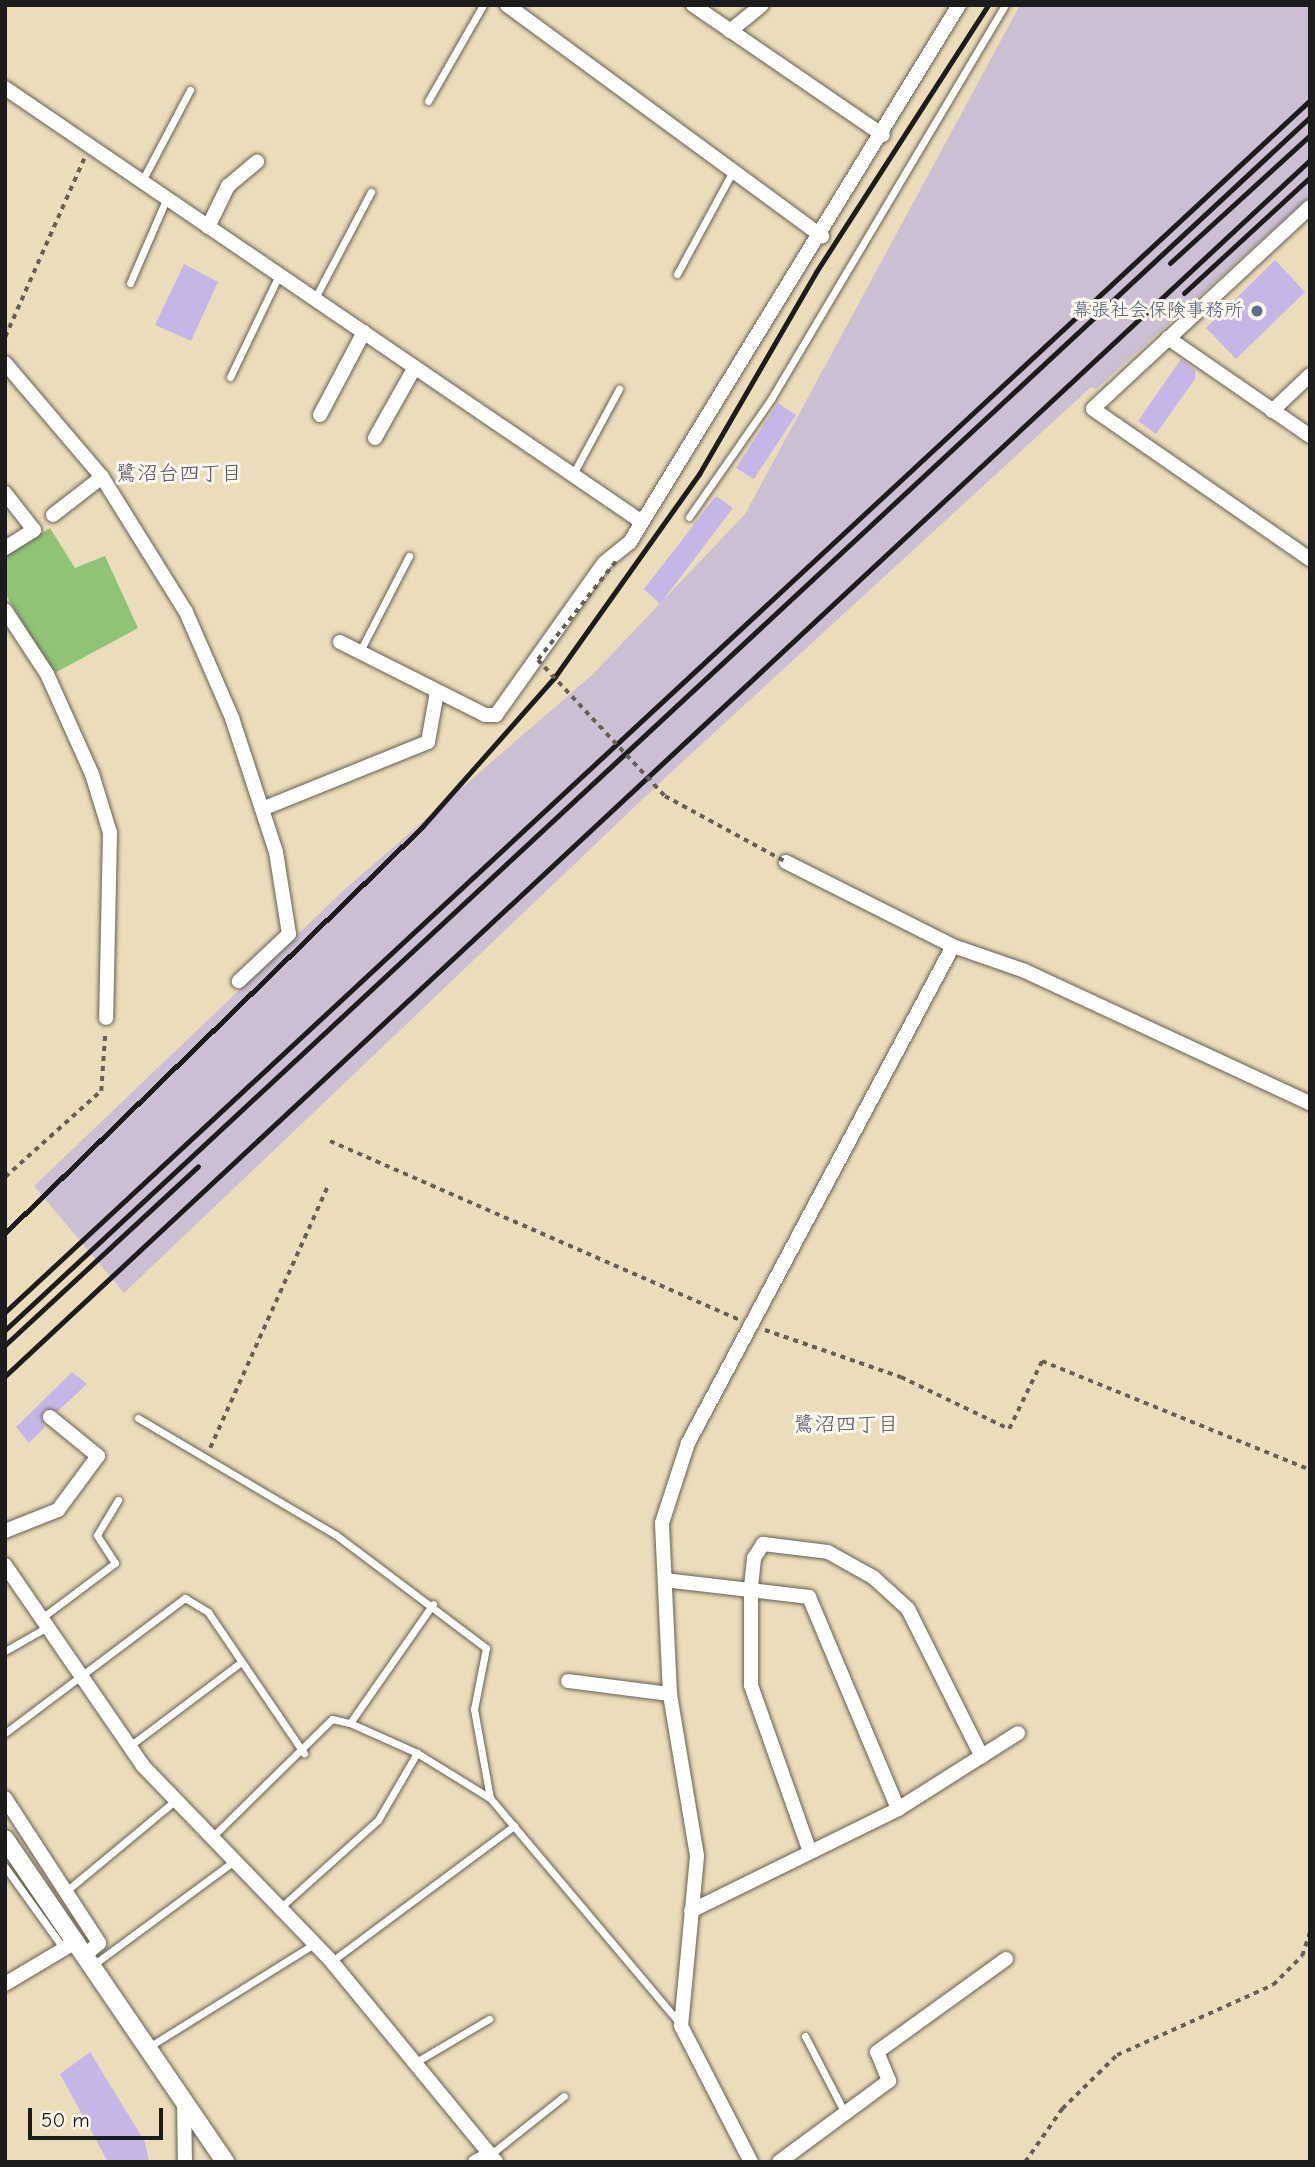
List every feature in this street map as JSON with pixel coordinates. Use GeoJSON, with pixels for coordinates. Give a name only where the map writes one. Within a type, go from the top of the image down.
{"type":"FeatureCollection","features":[{"type":"Feature","properties":{"kind":"street"},"geometry":{"type":"LineString","coordinates":[[693,5],[883,135]]}},
{"type":"Feature","properties":{"kind":"street"},"geometry":{"type":"LineString","coordinates":[[730,31],[762,5]]}},
{"type":"Feature","properties":{"kind":"street"},"geometry":{"type":"LineString","coordinates":[[340,642],[437,692],[496,715],[596,573],[642,522],[822,236],[958,5]]}},
{"type":"Feature","properties":{"kind":"street"},"geometry":{"type":"LineString","coordinates":[[515,7],[822,236]]}},
{"type":"Feature","properties":{"kind":"street"},"geometry":{"type":"LineString","coordinates":[[5,88],[642,522]]}},
{"type":"Feature","properties":{"kind":"street"},"geometry":{"type":"LineString","coordinates":[[208,227],[228,186],[257,162]]}},
{"type":"Feature","properties":{"kind":"street"},"geometry":{"type":"LineString","coordinates":[[1310,207],[1093,409],[1310,559]]}},
{"type":"Feature","properties":{"kind":"street"},"geometry":{"type":"LineString","coordinates":[[320,415],[363,332]]}},
{"type":"Feature","properties":{"kind":"street"},"geometry":{"type":"LineString","coordinates":[[1168,338],[1310,436]]}},
{"type":"Feature","properties":{"kind":"street"},"geometry":{"type":"LineString","coordinates":[[5,363],[102,477],[206,652],[262,809],[286,894],[289,934],[239,981]]}},
{"type":"Feature","properties":{"kind":"street"},"geometry":{"type":"LineString","coordinates":[[375,438],[415,366]]}},
{"type":"Feature","properties":{"kind":"street"},"geometry":{"type":"LineString","coordinates":[[1272,411],[1310,375]]}},
{"type":"Feature","properties":{"kind":"street"},"geometry":{"type":"LineString","coordinates":[[53,515],[102,477]]}},
{"type":"Feature","properties":{"kind":"street"},"geometry":{"type":"LineString","coordinates":[[5,493],[34,530],[5,548]]}},
{"type":"Feature","properties":{"kind":"street"},"geometry":{"type":"LineString","coordinates":[[5,610],[47,674],[92,774],[110,833],[106,1018]]}},
{"type":"Feature","properties":{"kind":"street"},"geometry":{"type":"LineString","coordinates":[[262,809],[428,742],[437,692]]}},
{"type":"Feature","properties":{"kind":"street"},"geometry":{"type":"LineString","coordinates":[[786,862],[953,946],[1025,971],[1310,1103]]}},
{"type":"Feature","properties":{"kind":"street"},"geometry":{"type":"LineString","coordinates":[[751,2162],[681,2026],[697,1856],[670,1694],[662,1523],[676,1472],[953,946]]}},
{"type":"Feature","properties":{"kind":"street"},"geometry":{"type":"LineString","coordinates":[[5,1531],[58,1510],[98,1456],[50,1417]]}},
{"type":"Feature","properties":{"kind":"street"},"geometry":{"type":"LineString","coordinates":[[810,1852],[751,1685],[751,1587],[754,1558],[764,1544],[828,1552],[873,1577],[908,1609],[982,1756]]}},
{"type":"Feature","properties":{"kind":"street"},"geometry":{"type":"LineString","coordinates":[[5,1565],[85,1675],[143,1766],[331,1962],[494,2158],[475,2162]]}},
{"type":"Feature","properties":{"kind":"street"},"geometry":{"type":"LineString","coordinates":[[665,1580],[751,1587],[809,1597],[898,1809]]}},
{"type":"Feature","properties":{"kind":"street"},"geometry":{"type":"LineString","coordinates":[[568,1681],[670,1694]]}},
{"type":"Feature","properties":{"kind":"street"},"geometry":{"type":"LineString","coordinates":[[691,1911],[898,1809],[1018,1733]]}},
{"type":"Feature","properties":{"kind":"street"},"geometry":{"type":"LineString","coordinates":[[5,1798],[99,1942],[5,1984]]}},
{"type":"Feature","properties":{"kind":"street"},"geometry":{"type":"LineString","coordinates":[[5,1839],[79,1953],[225,2162]]}},
{"type":"Feature","properties":{"kind":"street"},"geometry":{"type":"LineString","coordinates":[[779,2162],[846,2116],[890,2081],[877,2052],[1006,1959]]}},
{"type":"Feature","properties":{"kind":"street"},"geometry":{"type":"LineString","coordinates":[[184,2101],[185,2162]]}},
{"type":"Feature","properties":{"kind":"lane"},"geometry":{"type":"LineString","coordinates":[[428,100],[483,5]]}},
{"type":"Feature","properties":{"kind":"lane"},"geometry":{"type":"LineString","coordinates":[[689,517],[771,398],[1005,5]]}},
{"type":"Feature","properties":{"kind":"lane"},"geometry":{"type":"LineString","coordinates":[[141,181],[190,90]]}},
{"type":"Feature","properties":{"kind":"lane"},"geometry":{"type":"LineString","coordinates":[[677,274],[733,170]]}},
{"type":"Feature","properties":{"kind":"lane"},"geometry":{"type":"LineString","coordinates":[[315,298],[371,191]]}},
{"type":"Feature","properties":{"kind":"lane"},"geometry":{"type":"LineString","coordinates":[[130,283],[166,200]]}},
{"type":"Feature","properties":{"kind":"lane"},"geometry":{"type":"LineString","coordinates":[[230,377],[279,275]]}},
{"type":"Feature","properties":{"kind":"lane"},"geometry":{"type":"LineString","coordinates":[[573,474],[619,388]]}},
{"type":"Feature","properties":{"kind":"lane"},"geometry":{"type":"LineString","coordinates":[[360,651],[410,556]]}},
{"type":"Feature","properties":{"kind":"lane"},"geometry":{"type":"LineString","coordinates":[[138,1418],[336,1535],[433,1604],[486,1648],[474,1709],[490,1798]]}},
{"type":"Feature","properties":{"kind":"lane"},"geometry":{"type":"LineString","coordinates":[[5,1651],[46,1621],[115,1563],[97,1535],[118,1500]]}},
{"type":"Feature","properties":{"kind":"lane"},"geometry":{"type":"LineString","coordinates":[[5,1733],[185,1598],[208,1612],[304,1753]]}},
{"type":"Feature","properties":{"kind":"lane"},"geometry":{"type":"LineString","coordinates":[[350,1723],[433,1604]]}},
{"type":"Feature","properties":{"kind":"lane"},"geometry":{"type":"LineString","coordinates":[[131,1745],[241,1662]]}},
{"type":"Feature","properties":{"kind":"lane"},"geometry":{"type":"LineString","coordinates":[[211,1838],[304,1753],[332,1719],[350,1723],[417,1753],[490,1798],[681,2026]]}},
{"type":"Feature","properties":{"kind":"lane"},"geometry":{"type":"LineString","coordinates":[[281,1907],[377,1820],[417,1753]]}},
{"type":"Feature","properties":{"kind":"lane"},"geometry":{"type":"LineString","coordinates":[[64,1892],[177,1799]]}},
{"type":"Feature","properties":{"kind":"lane"},"geometry":{"type":"LineString","coordinates":[[331,1962],[514,1826]]}},
{"type":"Feature","properties":{"kind":"lane"},"geometry":{"type":"LineString","coordinates":[[5,1867],[79,1953],[234,1861]]}},
{"type":"Feature","properties":{"kind":"lane"},"geometry":{"type":"LineString","coordinates":[[146,2049],[223,2006],[314,1944]]}},
{"type":"Feature","properties":{"kind":"lane"},"geometry":{"type":"LineString","coordinates":[[416,2063],[489,2020]]}},
{"type":"Feature","properties":{"kind":"lane"},"geometry":{"type":"LineString","coordinates":[[805,2036],[846,2116]]}},
{"type":"Feature","properties":{"kind":"lane"},"geometry":{"type":"LineString","coordinates":[[494,2158],[565,2096]]}},
{"type":"Feature","properties":{"kind":"path"},"geometry":{"type":"LineString","coordinates":[[5,337],[90,145]]}},
{"type":"Feature","properties":{"kind":"path"},"geometry":{"type":"LineString","coordinates":[[616,562],[538,660],[665,796],[786,862]]}},
{"type":"Feature","properties":{"kind":"path"},"geometry":{"type":"LineString","coordinates":[[5,1177],[101,1091],[106,1018]]}},
{"type":"Feature","properties":{"kind":"path"},"geometry":{"type":"LineString","coordinates":[[330,1140],[753,1326],[901,1377],[1009,1429],[1042,1362],[1310,1470]]}},
{"type":"Feature","properties":{"kind":"path"},"geometry":{"type":"LineString","coordinates":[[205,1459],[328,1186]]}},
{"type":"Feature","properties":{"kind":"path"},"geometry":{"type":"LineString","coordinates":[[1025,2162],[1062,2109],[1116,2055],[1273,1985],[1302,1956],[1310,1932]]}},
{"type":"Feature","properties":{"kind":"path"},"geometry":{"type":"LineString","coordinates":[[1302,1956],[1310,1957]]}},
{"type":"Feature","properties":{"kind":"shaded area"},"geometry":{"type":"Polygon","coordinates":[[[1020,5],[1310,5],[1310,196],[1096,389],[1091,387],[667,776],[124,1293],[34,1186],[345,889],[592,675],[745,514],[1020,5]]]}},
{"type":"Feature","properties":{"kind":"green space"},"geometry":{"type":"Polygon","coordinates":[[[50,528],[75,568],[105,556],[138,628],[53,674],[5,593],[5,556],[50,528]]]}},
{"type":"Feature","properties":{"kind":"building"},"geometry":{"type":"Polygon","coordinates":[[[1275,260],[1305,292],[1236,359],[1206,328],[1275,260]]]}},
{"type":"Feature","properties":{"kind":"building"},"geometry":{"type":"Polygon","coordinates":[[[184,264],[218,282],[191,341],[155,325],[184,264]]]}},
{"type":"Feature","properties":{"kind":"building"},"geometry":{"type":"Polygon","coordinates":[[[1181,359],[1195,370],[1195,379],[1156,434],[1138,421],[1181,359]]]}},
{"type":"Feature","properties":{"kind":"building"},"geometry":{"type":"Polygon","coordinates":[[[778,403],[796,415],[754,479],[736,468],[778,403]]]}},
{"type":"Feature","properties":{"kind":"building"},"geometry":{"type":"Polygon","coordinates":[[[716,496],[733,508],[660,604],[644,589],[716,496]]]}},
{"type":"Feature","properties":{"kind":"building"},"geometry":{"type":"Polygon","coordinates":[[[72,1372],[87,1384],[58,1411],[43,1410],[44,1428],[29,1443],[16,1427],[72,1372]]]}},
{"type":"Feature","properties":{"kind":"building"},"geometry":{"type":"Polygon","coordinates":[[[90,2052],[145,2142],[149,2162],[108,2162],[60,2074],[90,2052]]]}},
{"type":"Feature","properties":{"kind":"railway"},"geometry":{"type":"LineString","coordinates":[[5,1233],[422,827],[554,678],[699,474],[816,272],[988,5]]}},
{"type":"Feature","properties":{"kind":"railway"},"geometry":{"type":"LineString","coordinates":[[5,1312],[1310,100]]}},
{"type":"Feature","properties":{"kind":"railway"},"geometry":{"type":"LineString","coordinates":[[5,1330],[1310,117]]}},
{"type":"Feature","properties":{"kind":"railway"},"geometry":{"type":"LineString","coordinates":[[1170,263],[1310,135]]}},
{"type":"Feature","properties":{"kind":"railway"},"geometry":{"type":"LineString","coordinates":[[5,1376],[1310,160]]}},
{"type":"Feature","properties":{"kind":"railway"},"geometry":{"type":"LineString","coordinates":[[1184,293],[1310,177]]}},
{"type":"Feature","properties":{"kind":"railway"},"geometry":{"type":"LineString","coordinates":[[5,1345],[198,1166]]}},
{"type":"Feature","properties":{"kind":"place","name":"幕張社会保険事務所"},"geometry":{"type":"Point","coordinates":[1257,311]}},
{"type":"Feature","properties":{"kind":"district","name":"鷺沼台四丁目"},"geometry":{"type":"Point","coordinates":[179,473]}},
{"type":"Feature","properties":{"kind":"district","name":"鷺沼四丁目"},"geometry":{"type":"Point","coordinates":[846,1424]}}]}
